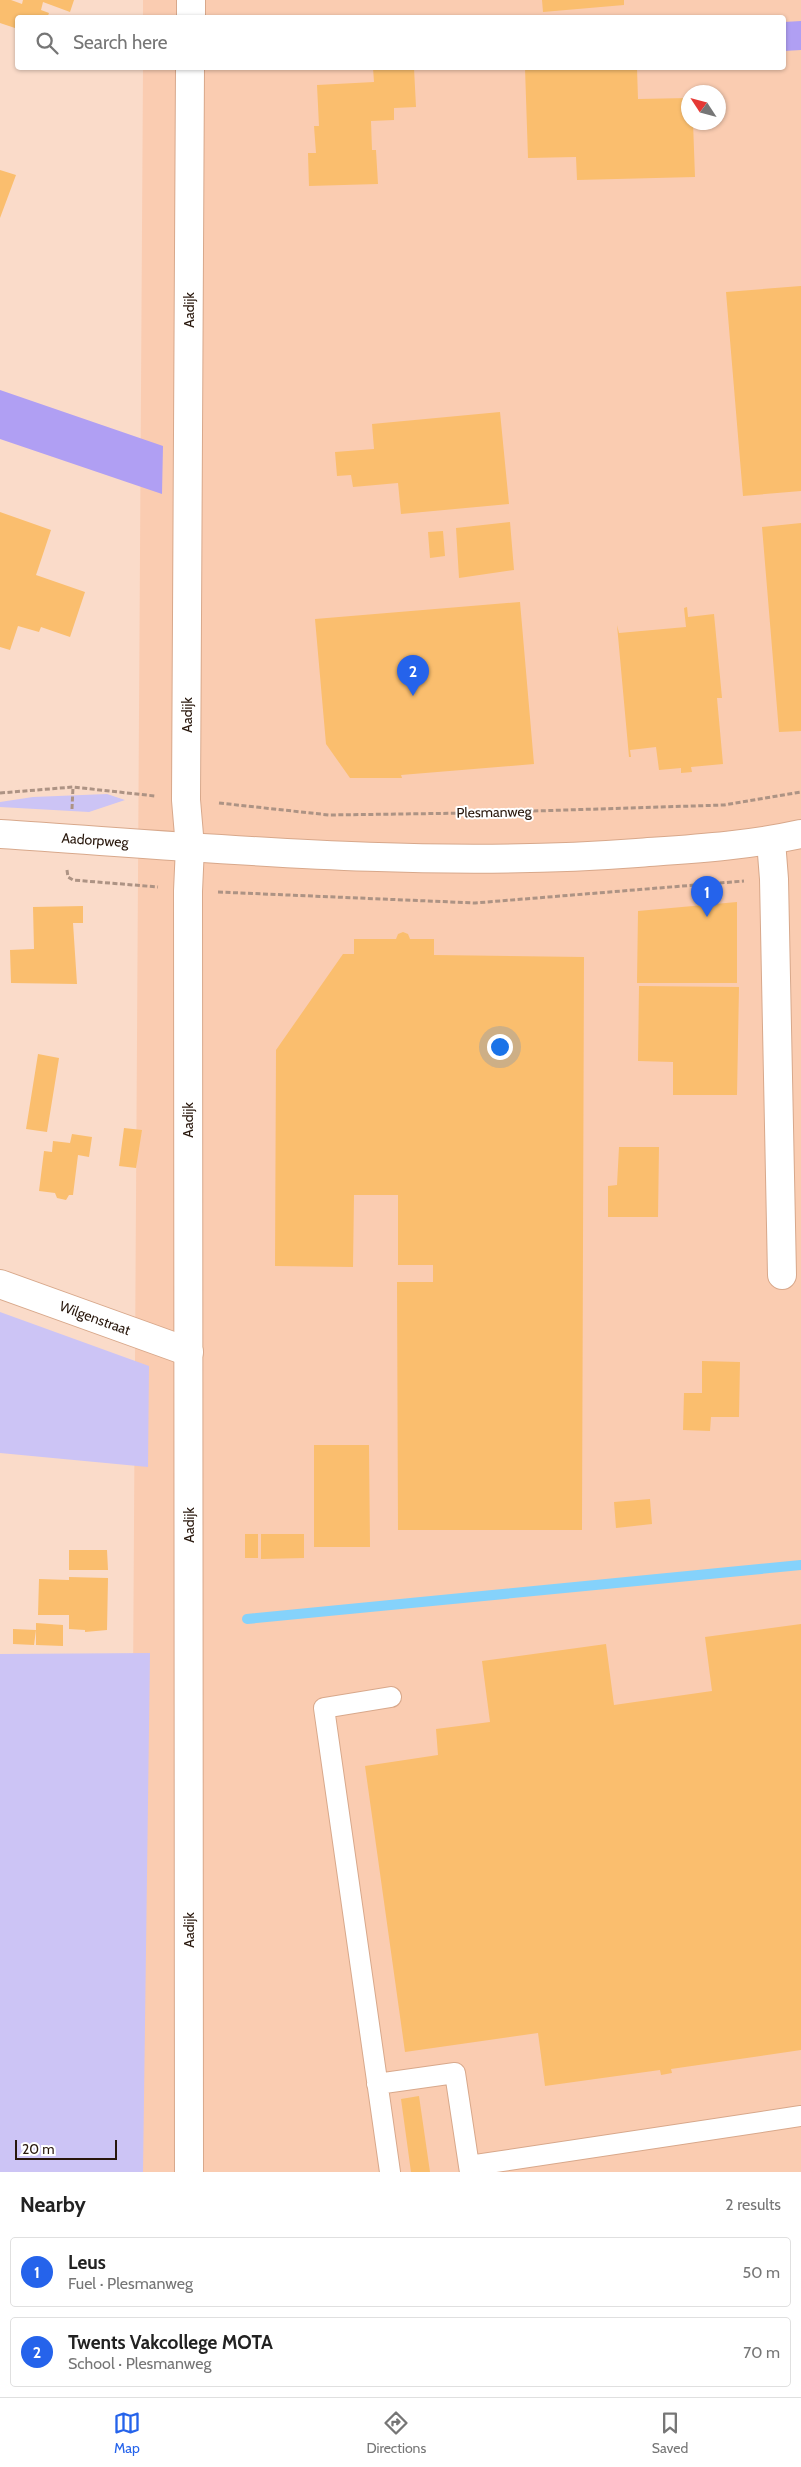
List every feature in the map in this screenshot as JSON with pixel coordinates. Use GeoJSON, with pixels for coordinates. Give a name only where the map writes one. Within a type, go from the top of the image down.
{"type":"FeatureCollection","features":[{"type":"Feature","properties":{"kind":"street"},"geometry":{"type":"LineString","coordinates":[[190,15],[191,0]]}},
{"type":"Feature","properties":{"kind":"street","name":"Aadijk"},"geometry":{"type":"LineString","coordinates":[[189,2172],[188,891],[190,847],[186,800],[190,70]]}},
{"type":"Feature","properties":{"kind":"street","name":"Aadorpweg"},"geometry":{"type":"LineString","coordinates":[[0,834],[190,847]]}},
{"type":"Feature","properties":{"kind":"street"},"geometry":{"type":"LineString","coordinates":[[190,847],[411,859],[529,859],[709,847],[771,841],[801,834]]}},
{"type":"Feature","properties":{"kind":"street"},"geometry":{"type":"LineString","coordinates":[[771,841],[774,879],[782,1275]]}},
{"type":"Feature","properties":{"kind":"street","name":"Wilgenstraat"},"geometry":{"type":"LineString","coordinates":[[0,1284],[189,1352]]}},
{"type":"Feature","properties":{"kind":"lane"},"geometry":{"type":"LineString","coordinates":[[390,2172],[324,1708],[392,1697]]}},
{"type":"Feature","properties":{"kind":"lane"},"geometry":{"type":"LineString","coordinates":[[378,2084],[455,2073],[469,2169],[801,2116]]}},
{"type":"Feature","properties":{"kind":"path"},"geometry":{"type":"LineString","coordinates":[[0,793],[73,787],[186,800]]}},
{"type":"Feature","properties":{"kind":"path","name":"Plesmanweg"},"geometry":{"type":"LineString","coordinates":[[186,800],[329,815],[471,813],[724,805],[801,792]]}},
{"type":"Feature","properties":{"kind":"path"},"geometry":{"type":"LineString","coordinates":[[188,891],[475,903],[774,879]]}},
{"type":"Feature","properties":{"kind":"shaded area"},"geometry":{"type":"Polygon","coordinates":[[[143,0],[801,0],[801,2172],[130,2172],[143,70],[786,70],[786,15],[143,15],[143,0]]]}},
{"type":"Feature","properties":{"kind":"shaded area"},"geometry":{"type":"Polygon","coordinates":[[[801,21],[801,50],[786,51],[786,22],[801,21]]]}},
{"type":"Feature","properties":{"kind":"shaded area"},"geometry":{"type":"Polygon","coordinates":[[[0,390],[163,446],[162,494],[0,439],[0,390]]]}},
{"type":"Feature","properties":{"kind":"shaded area"},"geometry":{"type":"Polygon","coordinates":[[[107,794],[125,800],[89,812],[0,807],[0,802],[33,797],[107,794]]]}},
{"type":"Feature","properties":{"kind":"shaded area"},"geometry":{"type":"Polygon","coordinates":[[[0,1312],[149,1366],[148,1467],[0,1453],[0,1312]]]}},
{"type":"Feature","properties":{"kind":"shaded area"},"geometry":{"type":"Polygon","coordinates":[[[150,1653],[143,2172],[0,2172],[0,1654],[150,1653]]]}},
{"type":"Feature","properties":{"kind":"building"},"geometry":{"type":"Polygon","coordinates":[[[0,0],[11,0],[22,4],[23,0],[74,0],[70,12],[43,2],[41,10],[49,13],[48,15],[15,15],[15,28],[0,23],[0,0]]]}},
{"type":"Feature","properties":{"kind":"building"},"geometry":{"type":"Polygon","coordinates":[[[542,0],[624,0],[624,5],[543,12],[542,0]]]}},
{"type":"Feature","properties":{"kind":"building"},"geometry":{"type":"Polygon","coordinates":[[[373,70],[414,70],[416,107],[394,108],[394,120],[371,121],[372,150],[376,150],[378,184],[309,186],[308,153],[316,153],[314,126],[319,126],[317,85],[374,82],[373,70]]]}},
{"type":"Feature","properties":{"kind":"building"},"geometry":{"type":"Polygon","coordinates":[[[525,70],[637,70],[638,99],[681,98],[681,130],[693,130],[695,177],[577,180],[576,157],[528,158],[525,70]]]}},
{"type":"Feature","properties":{"kind":"building"},"geometry":{"type":"Polygon","coordinates":[[[0,170],[16,175],[0,218],[0,170]]]}},
{"type":"Feature","properties":{"kind":"building"},"geometry":{"type":"Polygon","coordinates":[[[801,286],[801,491],[743,496],[726,292],[801,286]]]}},
{"type":"Feature","properties":{"kind":"building"},"geometry":{"type":"Polygon","coordinates":[[[500,412],[509,504],[401,514],[398,483],[353,487],[351,475],[337,476],[335,452],[374,449],[372,424],[500,412]]]}},
{"type":"Feature","properties":{"kind":"building"},"geometry":{"type":"Polygon","coordinates":[[[0,512],[51,530],[36,575],[85,592],[70,637],[41,627],[39,632],[18,626],[10,650],[0,647],[0,512]]]}},
{"type":"Feature","properties":{"kind":"building"},"geometry":{"type":"Polygon","coordinates":[[[510,522],[514,570],[459,578],[456,528],[510,522]]]}},
{"type":"Feature","properties":{"kind":"building"},"geometry":{"type":"Polygon","coordinates":[[[801,523],[801,731],[779,732],[762,527],[801,523]]]}},
{"type":"Feature","properties":{"kind":"building"},"geometry":{"type":"Polygon","coordinates":[[[443,531],[445,556],[430,558],[428,532],[443,531]]]}},
{"type":"Feature","properties":{"kind":"building"},"geometry":{"type":"Polygon","coordinates":[[[520,602],[534,764],[401,775],[402,778],[350,778],[326,744],[315,619],[520,602]]]}},
{"type":"Feature","properties":{"kind":"building"},"geometry":{"type":"Polygon","coordinates":[[[687,607],[688,617],[714,614],[722,698],[717,698],[723,764],[691,767],[692,772],[681,773],[681,768],[659,770],[656,747],[630,750],[631,757],[629,757],[617,625],[619,633],[686,627],[684,608],[687,607]]]}},
{"type":"Feature","properties":{"kind":"building"},"geometry":{"type":"Polygon","coordinates":[[[737,902],[737,983],[637,983],[638,911],[737,902]]]}},
{"type":"Feature","properties":{"kind":"building"},"geometry":{"type":"Polygon","coordinates":[[[83,906],[83,923],[73,923],[77,984],[11,983],[10,950],[34,949],[33,907],[83,906]]]}},
{"type":"Feature","properties":{"kind":"building"},"geometry":{"type":"Polygon","coordinates":[[[403,932],[408,934],[410,939],[434,939],[434,955],[584,957],[582,1530],[398,1530],[397,1282],[433,1282],[433,1265],[398,1265],[398,1195],[354,1195],[353,1267],[275,1266],[276,1050],[343,954],[354,954],[354,939],[396,939],[398,934],[403,932]]]}},
{"type":"Feature","properties":{"kind":"building"},"geometry":{"type":"Polygon","coordinates":[[[639,986],[739,987],[737,1095],[673,1095],[673,1062],[638,1061],[639,986]]]}},
{"type":"Feature","properties":{"kind":"building"},"geometry":{"type":"Polygon","coordinates":[[[38,1054],[59,1058],[47,1132],[26,1129],[38,1054]]]}},
{"type":"Feature","properties":{"kind":"building"},"geometry":{"type":"Polygon","coordinates":[[[124,1128],[142,1130],[136,1168],[119,1166],[124,1128]]]}},
{"type":"Feature","properties":{"kind":"building"},"geometry":{"type":"Polygon","coordinates":[[[72,1134],[92,1137],[89,1157],[78,1155],[73,1195],[69,1195],[66,1200],[57,1198],[55,1193],[39,1191],[44,1151],[52,1152],[53,1141],[70,1143],[72,1134]]]}},
{"type":"Feature","properties":{"kind":"building"},"geometry":{"type":"Polygon","coordinates":[[[619,1147],[659,1147],[658,1217],[608,1217],[608,1186],[617,1185],[619,1147]]]}},
{"type":"Feature","properties":{"kind":"building"},"geometry":{"type":"Polygon","coordinates":[[[702,1361],[740,1362],[739,1417],[711,1417],[710,1431],[683,1430],[684,1393],[702,1393],[702,1361]]]}},
{"type":"Feature","properties":{"kind":"building"},"geometry":{"type":"Polygon","coordinates":[[[314,1445],[369,1445],[370,1547],[314,1547],[314,1445]]]}},
{"type":"Feature","properties":{"kind":"building"},"geometry":{"type":"Polygon","coordinates":[[[650,1499],[652,1524],[616,1528],[614,1502],[650,1499]]]}},
{"type":"Feature","properties":{"kind":"building"},"geometry":{"type":"Polygon","coordinates":[[[245,1534],[258,1534],[258,1558],[245,1558],[245,1534]]]}},
{"type":"Feature","properties":{"kind":"building"},"geometry":{"type":"Polygon","coordinates":[[[261,1534],[304,1534],[304,1558],[261,1559],[261,1534]]]}},
{"type":"Feature","properties":{"kind":"building"},"geometry":{"type":"Polygon","coordinates":[[[69,1550],[107,1550],[108,1570],[69,1570],[69,1550]]]}},
{"type":"Feature","properties":{"kind":"building"},"geometry":{"type":"Polygon","coordinates":[[[69,1577],[108,1578],[107,1630],[85,1632],[85,1630],[69,1629],[69,1615],[38,1615],[39,1579],[69,1580],[69,1577]]]}},
{"type":"Feature","properties":{"kind":"building"},"geometry":{"type":"Polygon","coordinates":[[[36,1623],[63,1625],[63,1646],[36,1645],[36,1623]]]}},
{"type":"Feature","properties":{"kind":"building"},"geometry":{"type":"Polygon","coordinates":[[[801,1624],[801,2050],[671,2069],[672,2073],[661,2075],[660,2070],[545,2086],[538,2033],[405,2052],[365,1766],[438,1755],[436,1729],[490,1722],[482,1661],[606,1644],[614,1705],[712,1691],[705,1637],[801,1624]]]}},
{"type":"Feature","properties":{"kind":"building"},"geometry":{"type":"Polygon","coordinates":[[[13,1629],[36,1630],[34,1645],[13,1644],[13,1629]]]}},
{"type":"Feature","properties":{"kind":"building"},"geometry":{"type":"Polygon","coordinates":[[[419,2096],[430,2172],[411,2172],[401,2099],[419,2096]]]}},
{"type":"Feature","properties":{"kind":"waterway"},"geometry":{"type":"LineString","coordinates":[[247,1619],[801,1565]]}},
{"type":"Feature","properties":{"kind":"place","name":"Twents Vakcollege MOTA"},"geometry":{"type":"Point","coordinates":[413,696]}},
{"type":"Feature","properties":{"kind":"place","name":"Leus"},"geometry":{"type":"Point","coordinates":[707,917]}}]}
